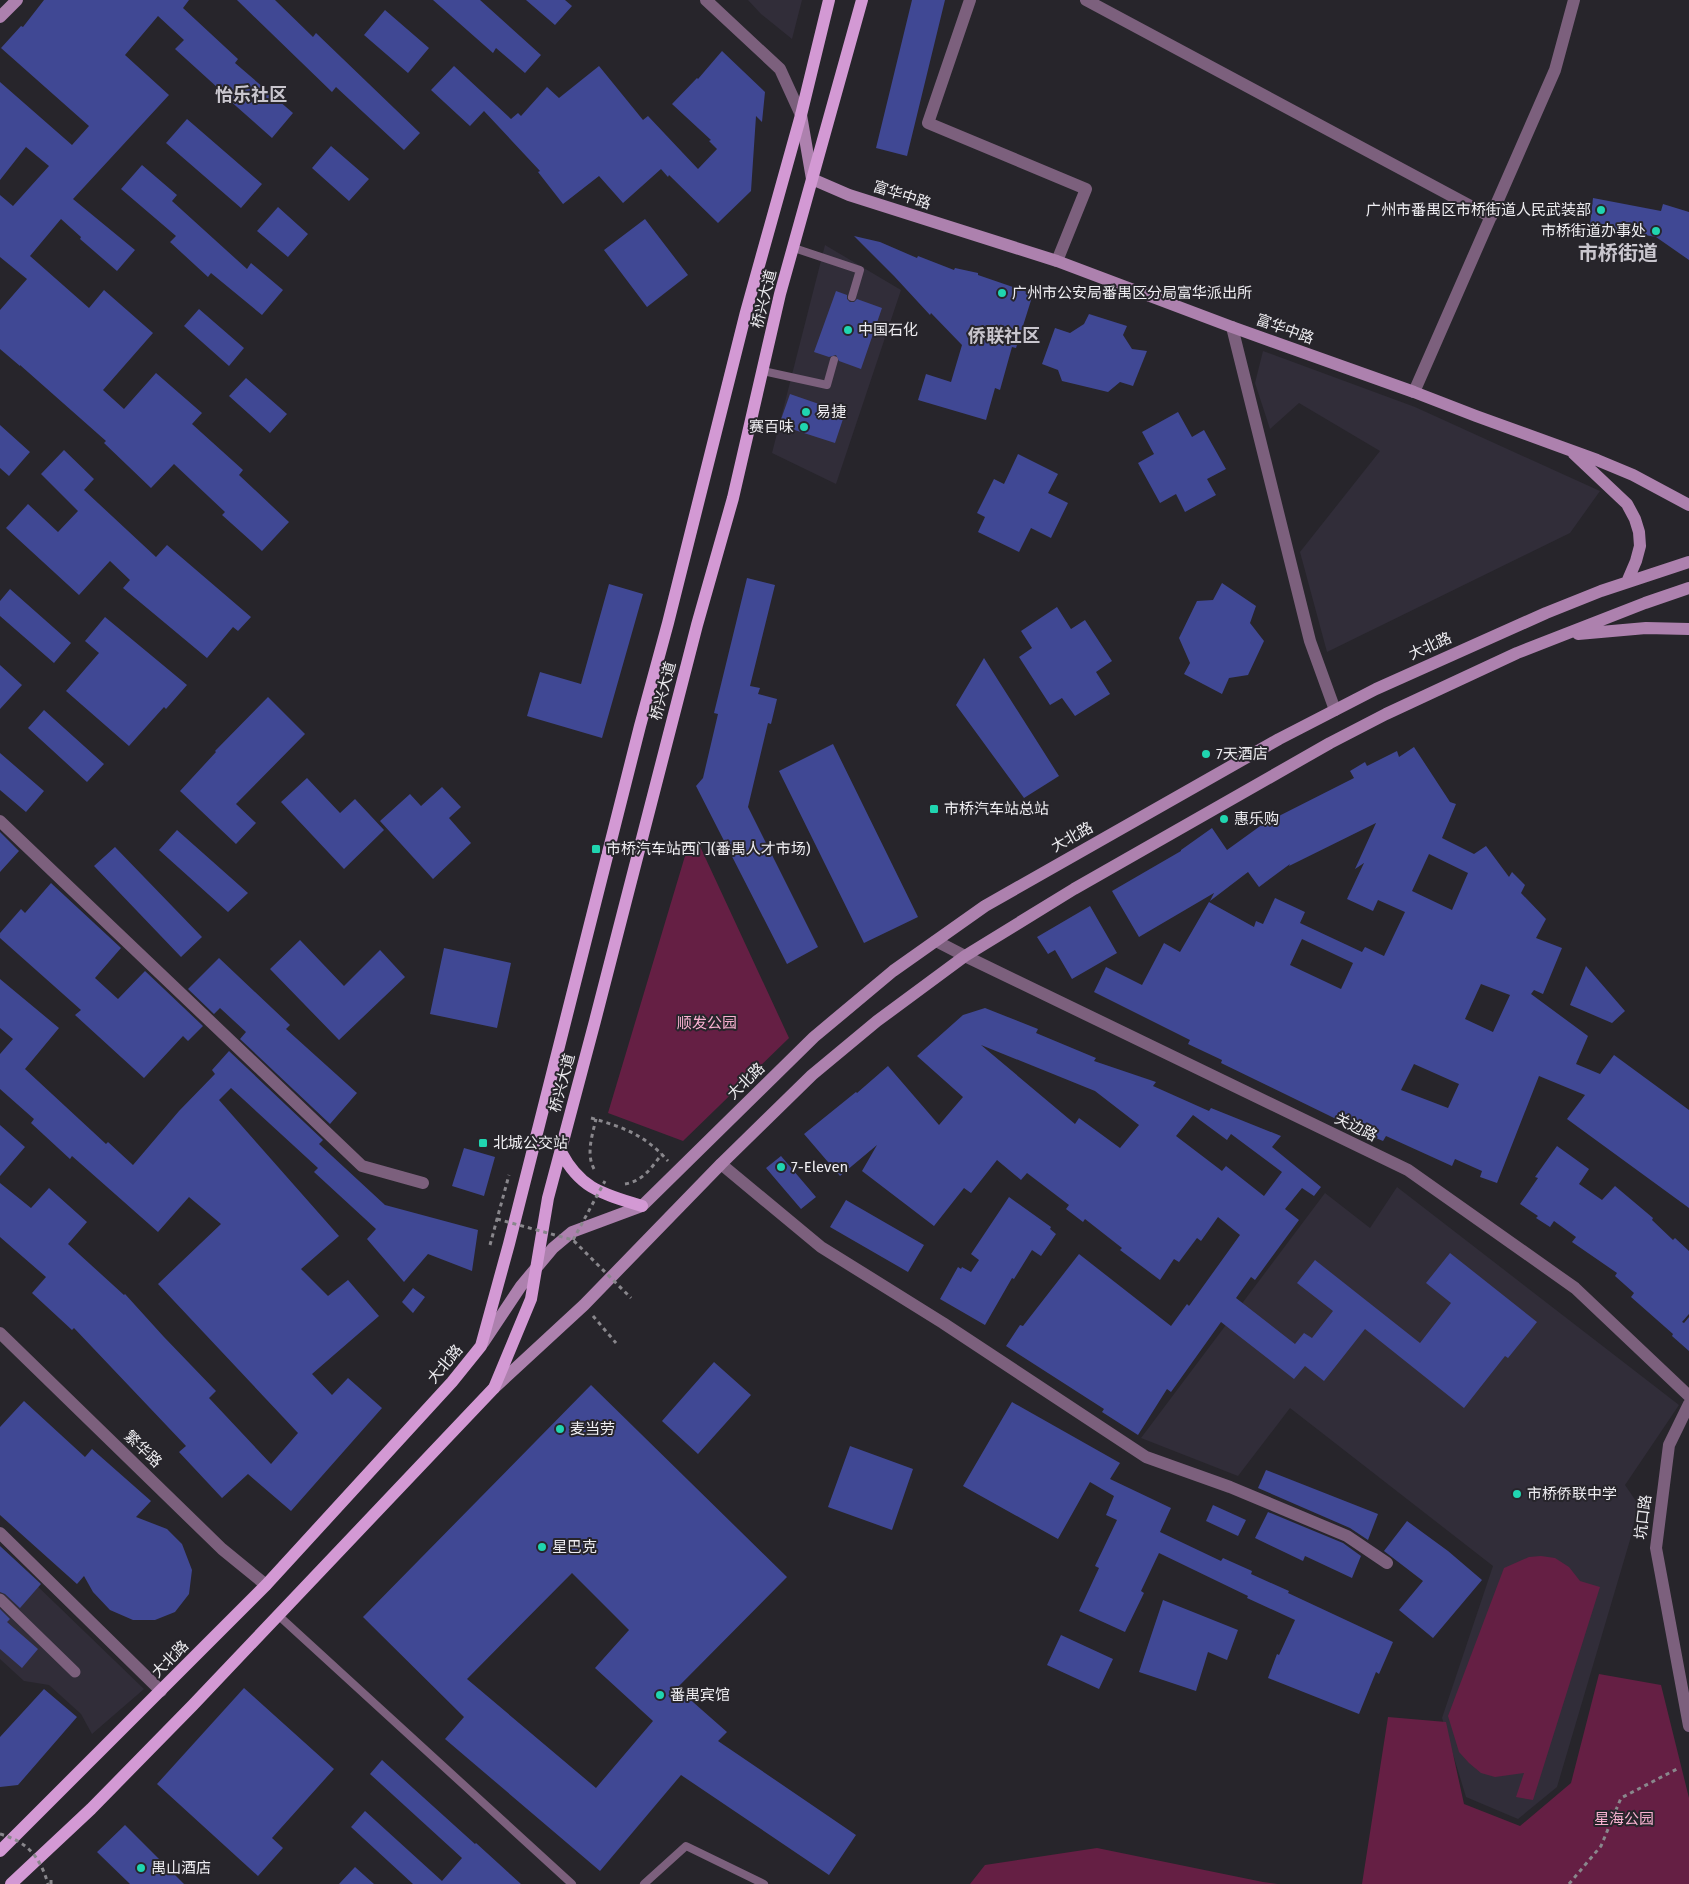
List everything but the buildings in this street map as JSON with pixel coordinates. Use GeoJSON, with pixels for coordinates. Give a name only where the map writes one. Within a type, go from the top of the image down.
{"type":"FeatureCollection","features":[{"type":"Feature","properties":{"kind":"main road"},"geometry":{"type":"LineString","coordinates":[[0,18],[17,0]]}},
{"type":"Feature","properties":{"kind":"main road","name":"桥兴大道"},"geometry":{"type":"LineString","coordinates":[[481,1346],[509,1244],[751,294],[801,115],[829,0]]}},
{"type":"Feature","properties":{"kind":"main road","name":"桥兴大道"},"geometry":{"type":"LineString","coordinates":[[494,1388],[531,1299],[548,1198],[694,635],[733,498],[780,294],[862,0]]}},
{"type":"Feature","properties":{"kind":"main road"},"geometry":{"type":"LineString","coordinates":[[801,115],[812,179]]}},
{"type":"Feature","properties":{"kind":"main road","name":"富华中路"},"geometry":{"type":"LineString","coordinates":[[812,179],[849,194],[1057,261],[1232,327],[1571,450],[1633,475],[1689,505]]}},
{"type":"Feature","properties":{"kind":"main road"},"geometry":{"type":"LineString","coordinates":[[1571,450],[1627,504],[1635,519],[1639,532],[1640,546],[1627,582]]}},
{"type":"Feature","properties":{"kind":"main road","name":"大北路"},"geometry":{"type":"LineString","coordinates":[[0,1851],[266,1585],[445,1390],[481,1346],[512,1298],[536,1266],[553,1248],[572,1232],[642,1206],[814,1037],[886,977],[936,940],[1008,892],[1279,739],[1376,688],[1546,613],[1627,582],[1689,562]]}},
{"type":"Feature","properties":{"kind":"main road"},"geometry":{"type":"LineString","coordinates":[[11,1884],[91,1809],[279,1616],[494,1388],[584,1305],[721,1164],[812,1076],[877,1021],[965,956],[1074,889],[1330,744],[1432,691],[1518,652],[1689,588]]}},
{"type":"Feature","properties":{"kind":"main road"},"geometry":{"type":"LineString","coordinates":[[1563,635],[1646,628],[1689,629]]}},
{"type":"Feature","properties":{"kind":"main road"},"geometry":{"type":"LineString","coordinates":[[561,1152],[573,1170],[592,1188],[605,1195],[642,1206]]}},
{"type":"Feature","properties":{"kind":"street"},"geometry":{"type":"LineString","coordinates":[[706,0],[780,69],[801,115]]}},
{"type":"Feature","properties":{"kind":"street"},"geometry":{"type":"LineString","coordinates":[[970,0],[928,123],[1086,190],[1057,261]]}},
{"type":"Feature","properties":{"kind":"street"},"geometry":{"type":"LineString","coordinates":[[1086,0],[1491,217]]}},
{"type":"Feature","properties":{"kind":"street"},"geometry":{"type":"LineString","coordinates":[[1414,392],[1555,70],[1574,0]]}},
{"type":"Feature","properties":{"kind":"street"},"geometry":{"type":"LineString","coordinates":[[1232,327],[1310,641],[1335,710]]}},
{"type":"Feature","properties":{"kind":"street"},"geometry":{"type":"LineString","coordinates":[[0,821],[362,1166],[423,1183]]}},
{"type":"Feature","properties":{"kind":"street","name":"关边路"},"geometry":{"type":"LineString","coordinates":[[936,940],[965,956],[1408,1170],[1575,1288],[1689,1396]]}},
{"type":"Feature","properties":{"kind":"street"},"geometry":{"type":"LineString","coordinates":[[721,1164],[821,1247],[943,1324],[1146,1457],[1230,1488],[1347,1536],[1387,1563]]}},
{"type":"Feature","properties":{"kind":"street","name":"繁华路"},"geometry":{"type":"LineString","coordinates":[[0,1333],[222,1549],[266,1585]]}},
{"type":"Feature","properties":{"kind":"street","name":"坑口路"},"geometry":{"type":"LineString","coordinates":[[1689,1404],[1669,1445],[1656,1548],[1689,1726]]}},
{"type":"Feature","properties":{"kind":"street"},"geometry":{"type":"LineString","coordinates":[[0,1533],[161,1691]]}},
{"type":"Feature","properties":{"kind":"street"},"geometry":{"type":"LineString","coordinates":[[0,1599],[75,1672]]}},
{"type":"Feature","properties":{"kind":"lane"},"geometry":{"type":"LineString","coordinates":[[794,248],[860,270],[852,297]]}},
{"type":"Feature","properties":{"kind":"lane"},"geometry":{"type":"LineString","coordinates":[[763,370],[826,385],[834,360]]}},
{"type":"Feature","properties":{"kind":"lane"},"geometry":{"type":"LineString","coordinates":[[279,1616],[572,1884]]}},
{"type":"Feature","properties":{"kind":"lane"},"geometry":{"type":"LineString","coordinates":[[644,1884],[686,1846],[764,1884]]}},
{"type":"Feature","properties":{"kind":"path"},"geometry":{"type":"LineString","coordinates":[[592,1118],[637,1134],[653,1145],[670,1163]]}},
{"type":"Feature","properties":{"kind":"path"},"geometry":{"type":"LineString","coordinates":[[596,1119],[590,1158],[596,1172]]}},
{"type":"Feature","properties":{"kind":"path"},"geometry":{"type":"LineString","coordinates":[[618,1184],[634,1182],[648,1172],[662,1154]]}},
{"type":"Feature","properties":{"kind":"path"},"geometry":{"type":"LineString","coordinates":[[490,1245],[509,1175]]}},
{"type":"Feature","properties":{"kind":"path"},"geometry":{"type":"LineString","coordinates":[[600,1176],[605,1181],[612,1183]]}},
{"type":"Feature","properties":{"kind":"path"},"geometry":{"type":"LineString","coordinates":[[573,1240],[605,1181]]}},
{"type":"Feature","properties":{"kind":"path"},"geometry":{"type":"LineString","coordinates":[[497,1219],[573,1240],[631,1298]]}},
{"type":"Feature","properties":{"kind":"path"},"geometry":{"type":"LineString","coordinates":[[615,1292],[621,1286]]}},
{"type":"Feature","properties":{"kind":"path"},"geometry":{"type":"LineString","coordinates":[[598,1309],[593,1315],[616,1342]]}},
{"type":"Feature","properties":{"kind":"path"},"geometry":{"type":"LineString","coordinates":[[1569,1884],[1601,1846],[1621,1798],[1677,1768]]}},
{"type":"Feature","properties":{"kind":"path"},"geometry":{"type":"LineString","coordinates":[[0,1834],[13,1838],[30,1849],[42,1866],[49,1884]]}},
{"type":"Feature","properties":{"kind":"path"},"geometry":{"type":"LineString","coordinates":[[49,1884],[51,1879]]}},
{"type":"Feature","properties":{"kind":"shaded area"},"geometry":{"type":"Polygon","coordinates":[[[748,0],[802,0],[792,39],[761,14],[748,0]]]}},
{"type":"Feature","properties":{"kind":"shaded area"},"geometry":{"type":"Polygon","coordinates":[[[825,245],[901,290],[836,484],[772,453],[825,245]]]}},
{"type":"Feature","properties":{"kind":"shaded area"},"geometry":{"type":"Polygon","coordinates":[[[1263,351],[1415,407],[1600,491],[1570,533],[1327,652],[1300,552],[1380,451],[1299,403],[1270,429],[1255,383],[1263,351]]]}},
{"type":"Feature","properties":{"kind":"shaded area","name":"市桥侨联中学"},"geometry":{"type":"Polygon","coordinates":[[[1397,1187],[1679,1405],[1625,1485],[1638,1504],[1630,1540],[1557,1787],[1518,1819],[1466,1797],[1442,1718],[1493,1566],[1290,1408],[1238,1476],[1141,1438],[1325,1193],[1370,1228],[1397,1187]]]}},
{"type":"Feature","properties":{"kind":"shaded area"},"geometry":{"type":"Polygon","coordinates":[[[0,1550],[144,1689],[92,1734],[81,1714],[49,1685],[24,1681],[0,1659],[0,1550]]]}},
{"type":"Feature","properties":{"kind":"green space","name":"顺发公园"},"geometry":{"type":"Polygon","coordinates":[[[698,842],[789,1038],[683,1141],[608,1113],[688,846],[698,842]]]}},
{"type":"Feature","properties":{"kind":"green space"},"geometry":{"type":"Polygon","coordinates":[[[1529,1557],[1555,1558],[1569,1567],[1580,1581],[1600,1587],[1533,1800],[1516,1797],[1524,1773],[1495,1777],[1481,1773],[1469,1763],[1459,1752],[1448,1716],[1504,1568],[1529,1557]]]}},
{"type":"Feature","properties":{"kind":"green space","name":"星海公园"},"geometry":{"type":"Polygon","coordinates":[[[1599,1674],[1661,1685],[1689,1798],[1689,1884],[1362,1884],[1388,1717],[1446,1722],[1464,1804],[1520,1826],[1571,1783],[1599,1674]]]}},
{"type":"Feature","properties":{"kind":"green space"},"geometry":{"type":"Polygon","coordinates":[[[1097,1848],[1278,1884],[970,1884],[985,1865],[1097,1848]]]}},
{"type":"Feature","properties":{"kind":"place","name":"广州市番禺区市桥街道人民武装部"},"geometry":{"type":"Point","coordinates":[1601,210]}},
{"type":"Feature","properties":{"kind":"place","name":"市桥街道办事处"},"geometry":{"type":"Point","coordinates":[1656,231]}},
{"type":"Feature","properties":{"kind":"place","name":"广州市公安局番禺区分局富华派出所"},"geometry":{"type":"Point","coordinates":[1002,293]}},
{"type":"Feature","properties":{"kind":"place","name":"中国石化"},"geometry":{"type":"Point","coordinates":[848,330]}},
{"type":"Feature","properties":{"kind":"place","name":"易捷"},"geometry":{"type":"Point","coordinates":[806,412]}},
{"type":"Feature","properties":{"kind":"place","name":"赛百味"},"geometry":{"type":"Point","coordinates":[804,427]}},
{"type":"Feature","properties":{"kind":"place","name":"7天酒店"},"geometry":{"type":"Point","coordinates":[1206,754]}},
{"type":"Feature","properties":{"kind":"place","name":"市桥汽车站总站"},"geometry":{"type":"Point","coordinates":[934,809]}},
{"type":"Feature","properties":{"kind":"place","name":"惠乐购"},"geometry":{"type":"Point","coordinates":[1224,819]}},
{"type":"Feature","properties":{"kind":"place","name":"市桥汽车站西门(番禺人才市场)"},"geometry":{"type":"Point","coordinates":[596,849]}},
{"type":"Feature","properties":{"kind":"place","name":"北城公交站"},"geometry":{"type":"Point","coordinates":[483,1143]}},
{"type":"Feature","properties":{"kind":"place","name":"7-Eleven"},"geometry":{"type":"Point","coordinates":[781,1167]}},
{"type":"Feature","properties":{"kind":"place","name":"麦当劳"},"geometry":{"type":"Point","coordinates":[560,1429]}},
{"type":"Feature","properties":{"kind":"place","name":"市桥侨联中学"},"geometry":{"type":"Point","coordinates":[1517,1494]}},
{"type":"Feature","properties":{"kind":"place","name":"星巴克"},"geometry":{"type":"Point","coordinates":[542,1547]}},
{"type":"Feature","properties":{"kind":"place","name":"番禺宾馆"},"geometry":{"type":"Point","coordinates":[660,1695]}},
{"type":"Feature","properties":{"kind":"place","name":"禺山酒店"},"geometry":{"type":"Point","coordinates":[141,1868]}},
{"type":"Feature","properties":{"kind":"district","name":"怡乐社区"},"geometry":{"type":"Point","coordinates":[251,95]}},
{"type":"Feature","properties":{"kind":"district","name":"市桥街道"},"geometry":{"type":"Point","coordinates":[1618,253]}},
{"type":"Feature","properties":{"kind":"district","name":"侨联社区"},"geometry":{"type":"Point","coordinates":[1004,336]}}]}
